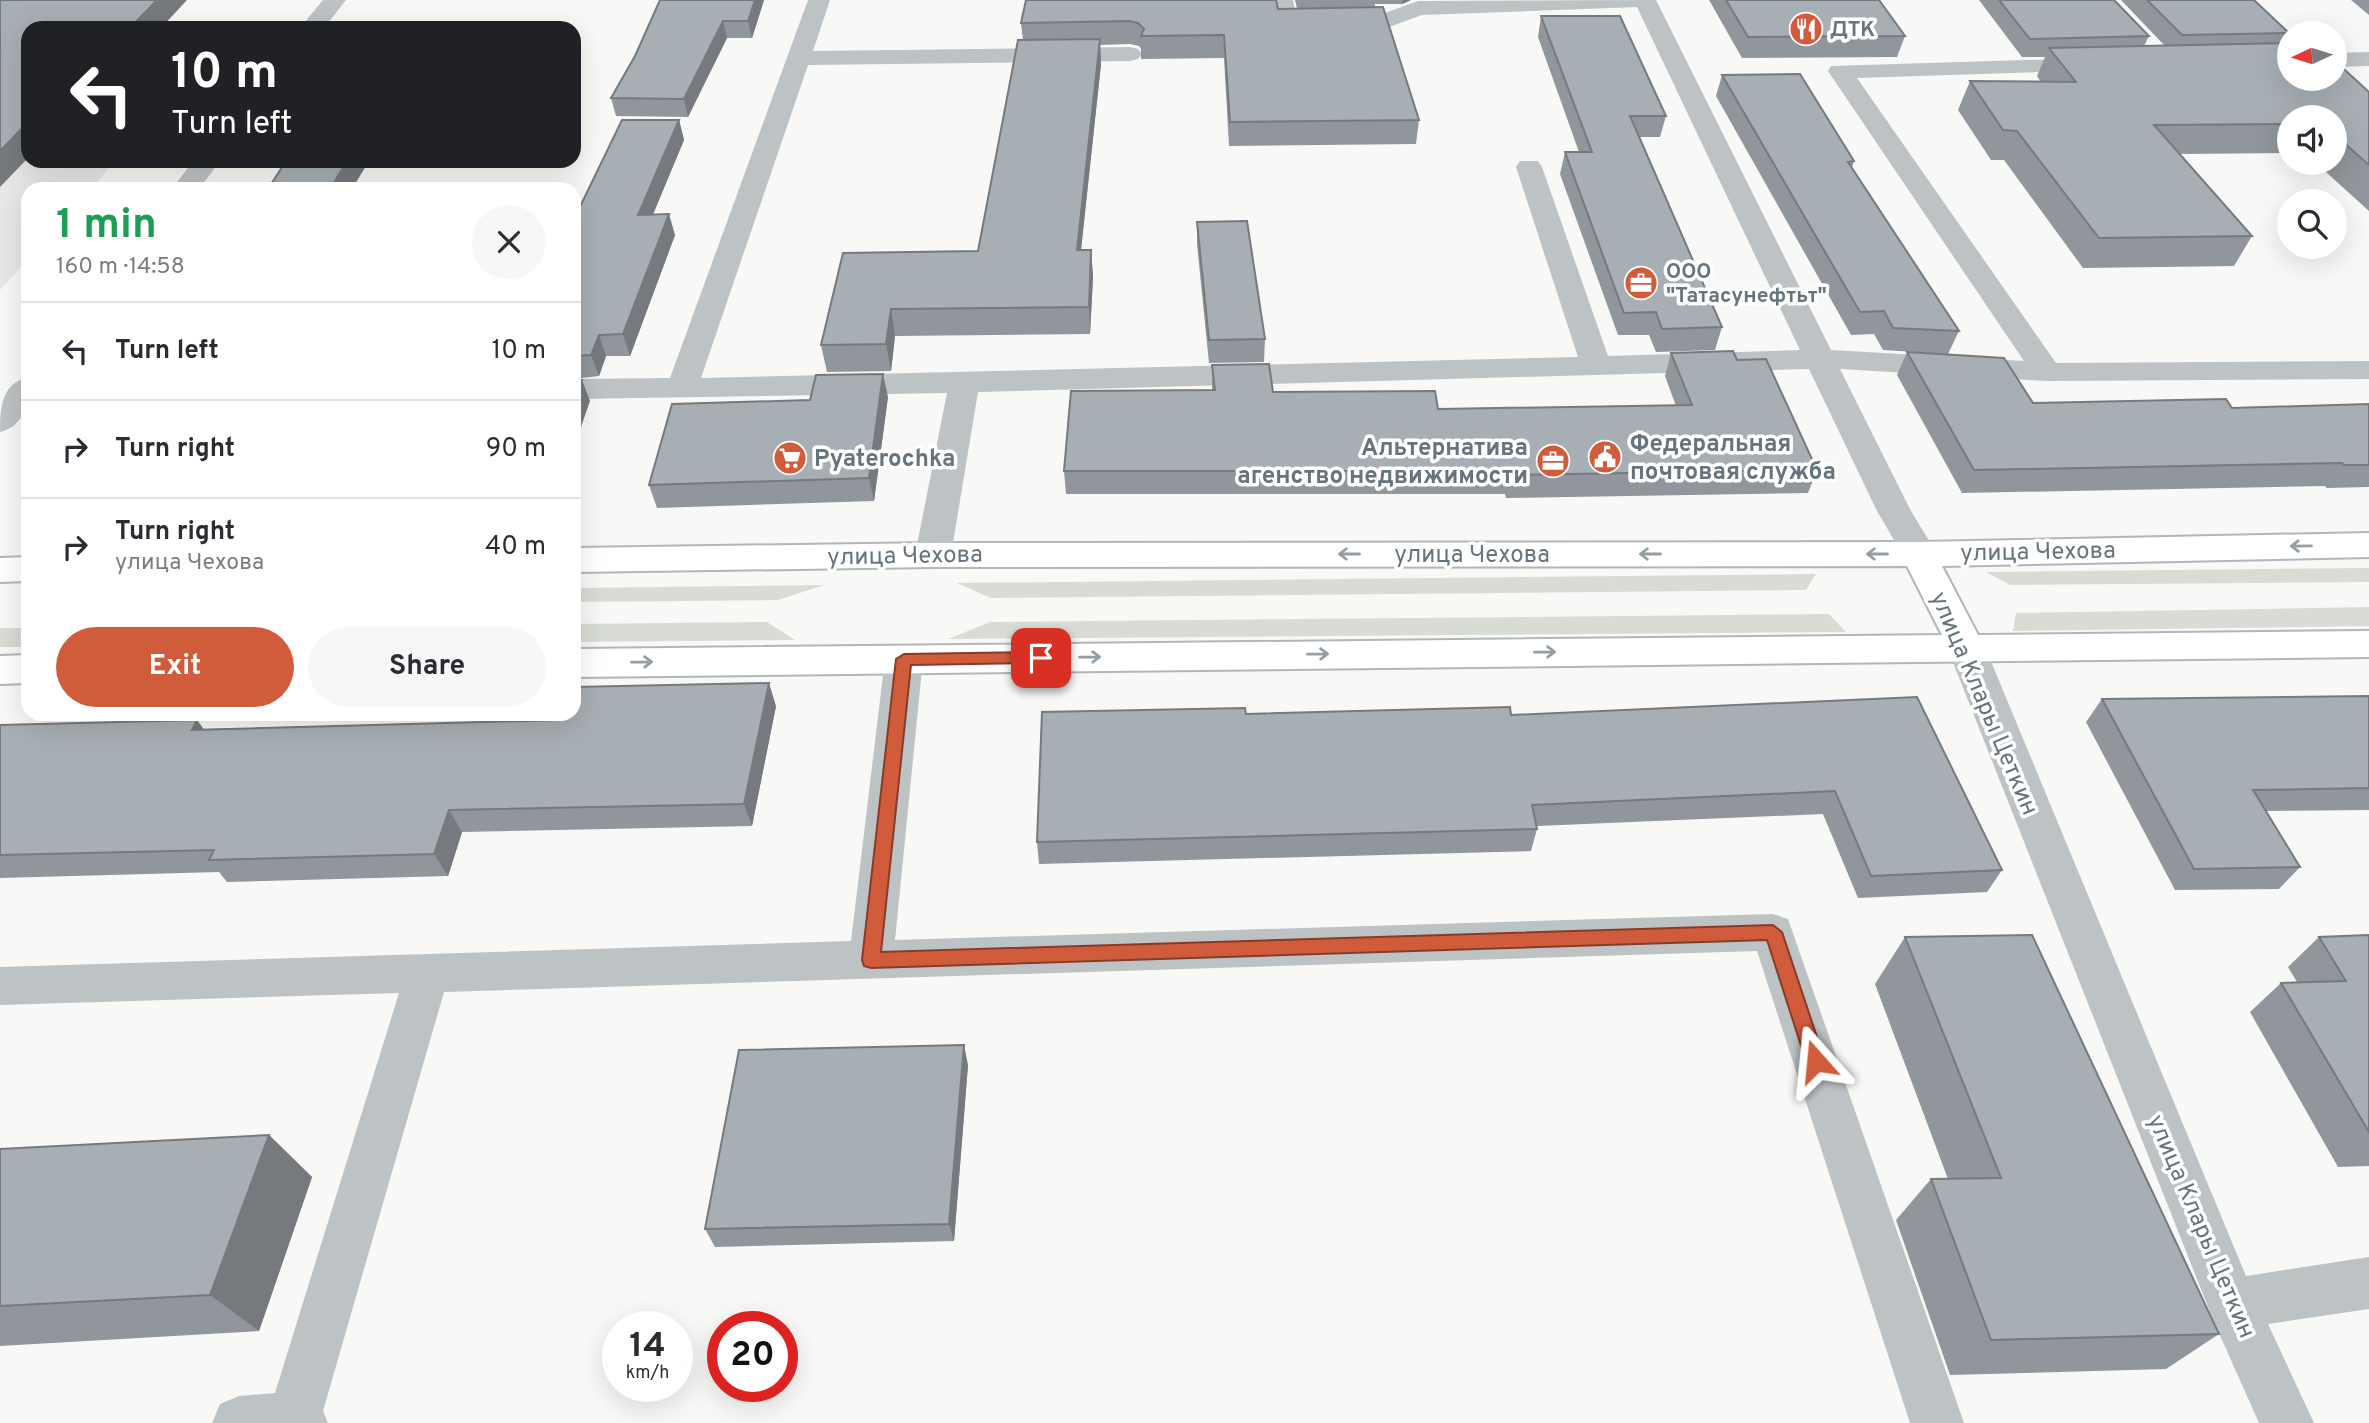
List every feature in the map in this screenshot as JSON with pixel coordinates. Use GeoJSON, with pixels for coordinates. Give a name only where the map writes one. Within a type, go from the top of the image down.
{"type":"FeatureCollection","features":[{"type":"Feature","properties":{"kind":"main road","name":"улица Чехова"},"geometry":{"type":"LineString","coordinates":[[581,560],[933,555],[1919,554],[2369,545]]}},
{"type":"Feature","properties":{"kind":"main road","name":"улица Клары Цеткин"},"geometry":{"type":"LineString","coordinates":[[1919,554],[1966,647]]}},
{"type":"Feature","properties":{"kind":"main road"},"geometry":{"type":"LineString","coordinates":[[0,570],[21,569]]}},
{"type":"Feature","properties":{"kind":"main road"},"geometry":{"type":"LineString","coordinates":[[581,663],[2369,644]]}},
{"type":"Feature","properties":{"kind":"main road"},"geometry":{"type":"LineString","coordinates":[[0,670],[21,669]]}},
{"type":"Feature","properties":{"kind":"street"},"geometry":{"type":"LineString","coordinates":[[318,21],[335,0]]}},
{"type":"Feature","properties":{"kind":"street"},"geometry":{"type":"LineString","coordinates":[[682,388],[819,0]]}},
{"type":"Feature","properties":{"kind":"street"},"geometry":{"type":"LineString","coordinates":[[1282,0],[1286,24],[1389,20],[1418,8],[1645,0]]}},
{"type":"Feature","properties":{"kind":"street","name":"улица Клары Цеткин"},"geometry":{"type":"LineString","coordinates":[[1645,0],[1894,511],[1919,554]]}},
{"type":"Feature","properties":{"kind":"street"},"geometry":{"type":"LineString","coordinates":[[798,58],[1130,54]]}},
{"type":"Feature","properties":{"kind":"street"},"geometry":{"type":"LineString","coordinates":[[2347,60],[2369,59]]}},
{"type":"Feature","properties":{"kind":"street"},"geometry":{"type":"LineString","coordinates":[[2048,372],[1840,71],[2112,65]]}},
{"type":"Feature","properties":{"kind":"street"},"geometry":{"type":"LineString","coordinates":[[1529,167],[1596,365]]}},
{"type":"Feature","properties":{"kind":"street"},"geometry":{"type":"LineString","coordinates":[[190,182],[202,168]]}},
{"type":"Feature","properties":{"kind":"street"},"geometry":{"type":"LineString","coordinates":[[581,389],[964,383],[1822,359],[2048,372],[2369,370]]}},
{"type":"Feature","properties":{"kind":"street"},"geometry":{"type":"LineString","coordinates":[[933,555],[964,383]]}},
{"type":"Feature","properties":{"kind":"street"},"geometry":{"type":"LineString","coordinates":[[0,422],[20,392]]}},
{"type":"Feature","properties":{"kind":"street","name":"улица Клары Цеткин"},"geometry":{"type":"LineString","coordinates":[[1966,647],[2232,1304],[2287,1423]]}},
{"type":"Feature","properties":{"kind":"street"},"geometry":{"type":"LineString","coordinates":[[871,960],[904,659]]}},
{"type":"Feature","properties":{"kind":"street"},"geometry":{"type":"LineString","coordinates":[[0,986],[1773,932],[1937,1423]]}},
{"type":"Feature","properties":{"kind":"street"},"geometry":{"type":"LineString","coordinates":[[239,1423],[298,1421],[427,973]]}},
{"type":"Feature","properties":{"kind":"street"},"geometry":{"type":"LineString","coordinates":[[2232,1304],[2369,1283]]}},
{"type":"Feature","properties":{"kind":"shaded area"},"geometry":{"type":"Polygon","coordinates":[[[21,41],[21,168],[110,168],[96,182],[21,182],[21,267],[0,290],[0,42],[21,41]]]}},
{"type":"Feature","properties":{"kind":"shaded area"},"geometry":{"type":"Polygon","coordinates":[[[2369,568],[2369,582],[2010,585],[1986,572],[2369,568]]]}},
{"type":"Feature","properties":{"kind":"shaded area"},"geometry":{"type":"Polygon","coordinates":[[[1816,574],[1806,590],[991,598],[957,583],[1816,574]]]}},
{"type":"Feature","properties":{"kind":"shaded area"},"geometry":{"type":"Polygon","coordinates":[[[824,585],[778,600],[581,602],[581,588],[824,585]]]}},
{"type":"Feature","properties":{"kind":"shaded area"},"geometry":{"type":"Polygon","coordinates":[[[2369,607],[2369,626],[2013,631],[2016,613],[2369,607]]]}},
{"type":"Feature","properties":{"kind":"shaded area"},"geometry":{"type":"Polygon","coordinates":[[[1829,614],[1846,632],[948,639],[990,622],[1829,614]]]}},
{"type":"Feature","properties":{"kind":"shaded area"},"geometry":{"type":"Polygon","coordinates":[[[767,622],[795,640],[581,642],[581,624],[767,622]]]}},
{"type":"Feature","properties":{"kind":"shaded area"},"geometry":{"type":"Polygon","coordinates":[[[0,628],[21,628],[21,647],[0,647],[0,628]]]}},
{"type":"Feature","properties":{"kind":"building"},"geometry":{"type":"Polygon","coordinates":[[[0,0],[157,0],[137,21],[21,21],[21,129],[0,151],[0,0]]]}},
{"type":"Feature","properties":{"kind":"building"},"geometry":{"type":"Polygon","coordinates":[[[660,0],[755,0],[748,21],[723,21],[684,99],[611,98],[635,56],[660,0]]]}},
{"type":"Feature","properties":{"kind":"building"},"geometry":{"type":"Polygon","coordinates":[[[1026,0],[1276,0],[1278,9],[1383,7],[1419,120],[1230,122],[1224,35],[1141,36],[1144,29],[1138,23],[1129,21],[1021,23],[1026,0]]]}},
{"type":"Feature","properties":{"kind":"building","name":"ДТК"},"geometry":{"type":"Polygon","coordinates":[[[1726,0],[1879,0],[1905,36],[1748,37],[1726,0]]]}},
{"type":"Feature","properties":{"kind":"building"},"geometry":{"type":"Polygon","coordinates":[[[1999,0],[2114,0],[2149,36],[2030,39],[1999,0]]]}},
{"type":"Feature","properties":{"kind":"building"},"geometry":{"type":"Polygon","coordinates":[[[2147,0],[2254,0],[2277,22],[2277,33],[2182,35],[2147,0]]]}},
{"type":"Feature","properties":{"kind":"building"},"geometry":{"type":"Polygon","coordinates":[[[1541,16],[1620,16],[1666,116],[1630,116],[1722,327],[1662,329],[1656,312],[1624,313],[1565,152],[1592,152],[1541,16]]]}},
{"type":"Feature","properties":{"kind":"building"},"geometry":{"type":"Polygon","coordinates":[[[1100,39],[1077,250],[1091,250],[1089,307],[891,309],[886,344],[821,345],[843,253],[978,251],[1018,40],[1100,39]]]}},
{"type":"Feature","properties":{"kind":"building"},"geometry":{"type":"Polygon","coordinates":[[[2277,43],[2277,91],[2347,91],[2347,72],[2369,92],[2369,165],[2347,146],[2347,105],[2277,105],[2277,124],[2154,125],[2252,236],[2099,238],[2017,131],[2003,130],[1970,81],[2076,82],[2049,48],[2277,43]]]}},
{"type":"Feature","properties":{"kind":"building"},"geometry":{"type":"Polygon","coordinates":[[[1800,74],[1854,161],[1848,162],[1959,331],[1893,328],[1884,311],[1860,312],[1722,75],[1800,74]]]}},
{"type":"Feature","properties":{"kind":"building"},"geometry":{"type":"Polygon","coordinates":[[[622,120],[679,120],[638,215],[669,214],[623,334],[599,335],[591,355],[581,356],[581,205],[622,120]]]}},
{"type":"Feature","properties":{"kind":"building"},"geometry":{"type":"Polygon","coordinates":[[[282,168],[343,168],[334,182],[272,182],[282,168]]]}},
{"type":"Feature","properties":{"kind":"building"},"geometry":{"type":"Polygon","coordinates":[[[1247,221],[1265,339],[1209,340],[1197,222],[1247,221]]]}},
{"type":"Feature","properties":{"kind":"building"},"geometry":{"type":"Polygon","coordinates":[[[1733,351],[1737,360],[1766,359],[1817,470],[1511,475],[1510,471],[1064,471],[1071,391],[1215,390],[1212,365],[1269,364],[1273,392],[1435,391],[1438,409],[1692,405],[1671,353],[1733,351]]]}},
{"type":"Feature","properties":{"kind":"building"},"geometry":{"type":"Polygon","coordinates":[[[1907,352],[2004,358],[2033,403],[2226,399],[2232,408],[2369,404],[2369,465],[2342,463],[1974,470],[1907,352]]]}},
{"type":"Feature","properties":{"kind":"building"},"geometry":{"type":"Polygon","coordinates":[[[883,374],[869,478],[649,485],[672,404],[810,400],[816,375],[883,374]]]}},
{"type":"Feature","properties":{"kind":"building"},"geometry":{"type":"Polygon","coordinates":[[[769,683],[744,804],[449,810],[434,854],[209,860],[214,850],[0,855],[0,725],[196,721],[192,730],[581,721],[581,687],[769,683]]]}},
{"type":"Feature","properties":{"kind":"building"},"geometry":{"type":"Polygon","coordinates":[[[2369,696],[2369,788],[2253,790],[2300,867],[2194,869],[2102,699],[2369,696]]]}},
{"type":"Feature","properties":{"kind":"building"},"geometry":{"type":"Polygon","coordinates":[[[1917,697],[2002,870],[1871,876],[1835,791],[1532,805],[1537,829],[1037,842],[1042,712],[1245,708],[1246,714],[1510,707],[1511,715],[1917,697]]]}},
{"type":"Feature","properties":{"kind":"building"},"geometry":{"type":"Polygon","coordinates":[[[2032,935],[2219,1334],[1991,1340],[1931,1179],[2001,1178],[1905,937],[2032,935]]]}},
{"type":"Feature","properties":{"kind":"building"},"geometry":{"type":"Polygon","coordinates":[[[2369,935],[2369,1132],[2281,983],[2346,981],[2319,937],[2369,935]]]}},
{"type":"Feature","properties":{"kind":"building"},"geometry":{"type":"Polygon","coordinates":[[[964,1045],[949,1224],[705,1229],[739,1050],[964,1045]]]}},
{"type":"Feature","properties":{"kind":"building"},"geometry":{"type":"Polygon","coordinates":[[[269,1135],[210,1295],[0,1306],[0,1149],[269,1135]]]}},
{"type":"Feature","properties":{"kind":"place","name":"ДТК"},"geometry":{"type":"Point","coordinates":[1806,29]}},
{"type":"Feature","properties":{"kind":"place","name":"ООО \"Татасунефтьт\""},"geometry":{"type":"Point","coordinates":[1641,283]}},
{"type":"Feature","properties":{"kind":"place","name":"Федеральная почтовая служба"},"geometry":{"type":"Point","coordinates":[1605,457]}},
{"type":"Feature","properties":{"kind":"place","name":"Pyaterochka"},"geometry":{"type":"Point","coordinates":[790,458]}},
{"type":"Feature","properties":{"kind":"place","name":"Альтернатива агенство недвижимости"},"geometry":{"type":"Point","coordinates":[1553,461]}},
{"type":"Feature","properties":{"kind":"route"},"geometry":{"type":"LineString","coordinates":[[1041,658],[904,659],[871,960],[1773,932],[1816,1061]]}}]}
